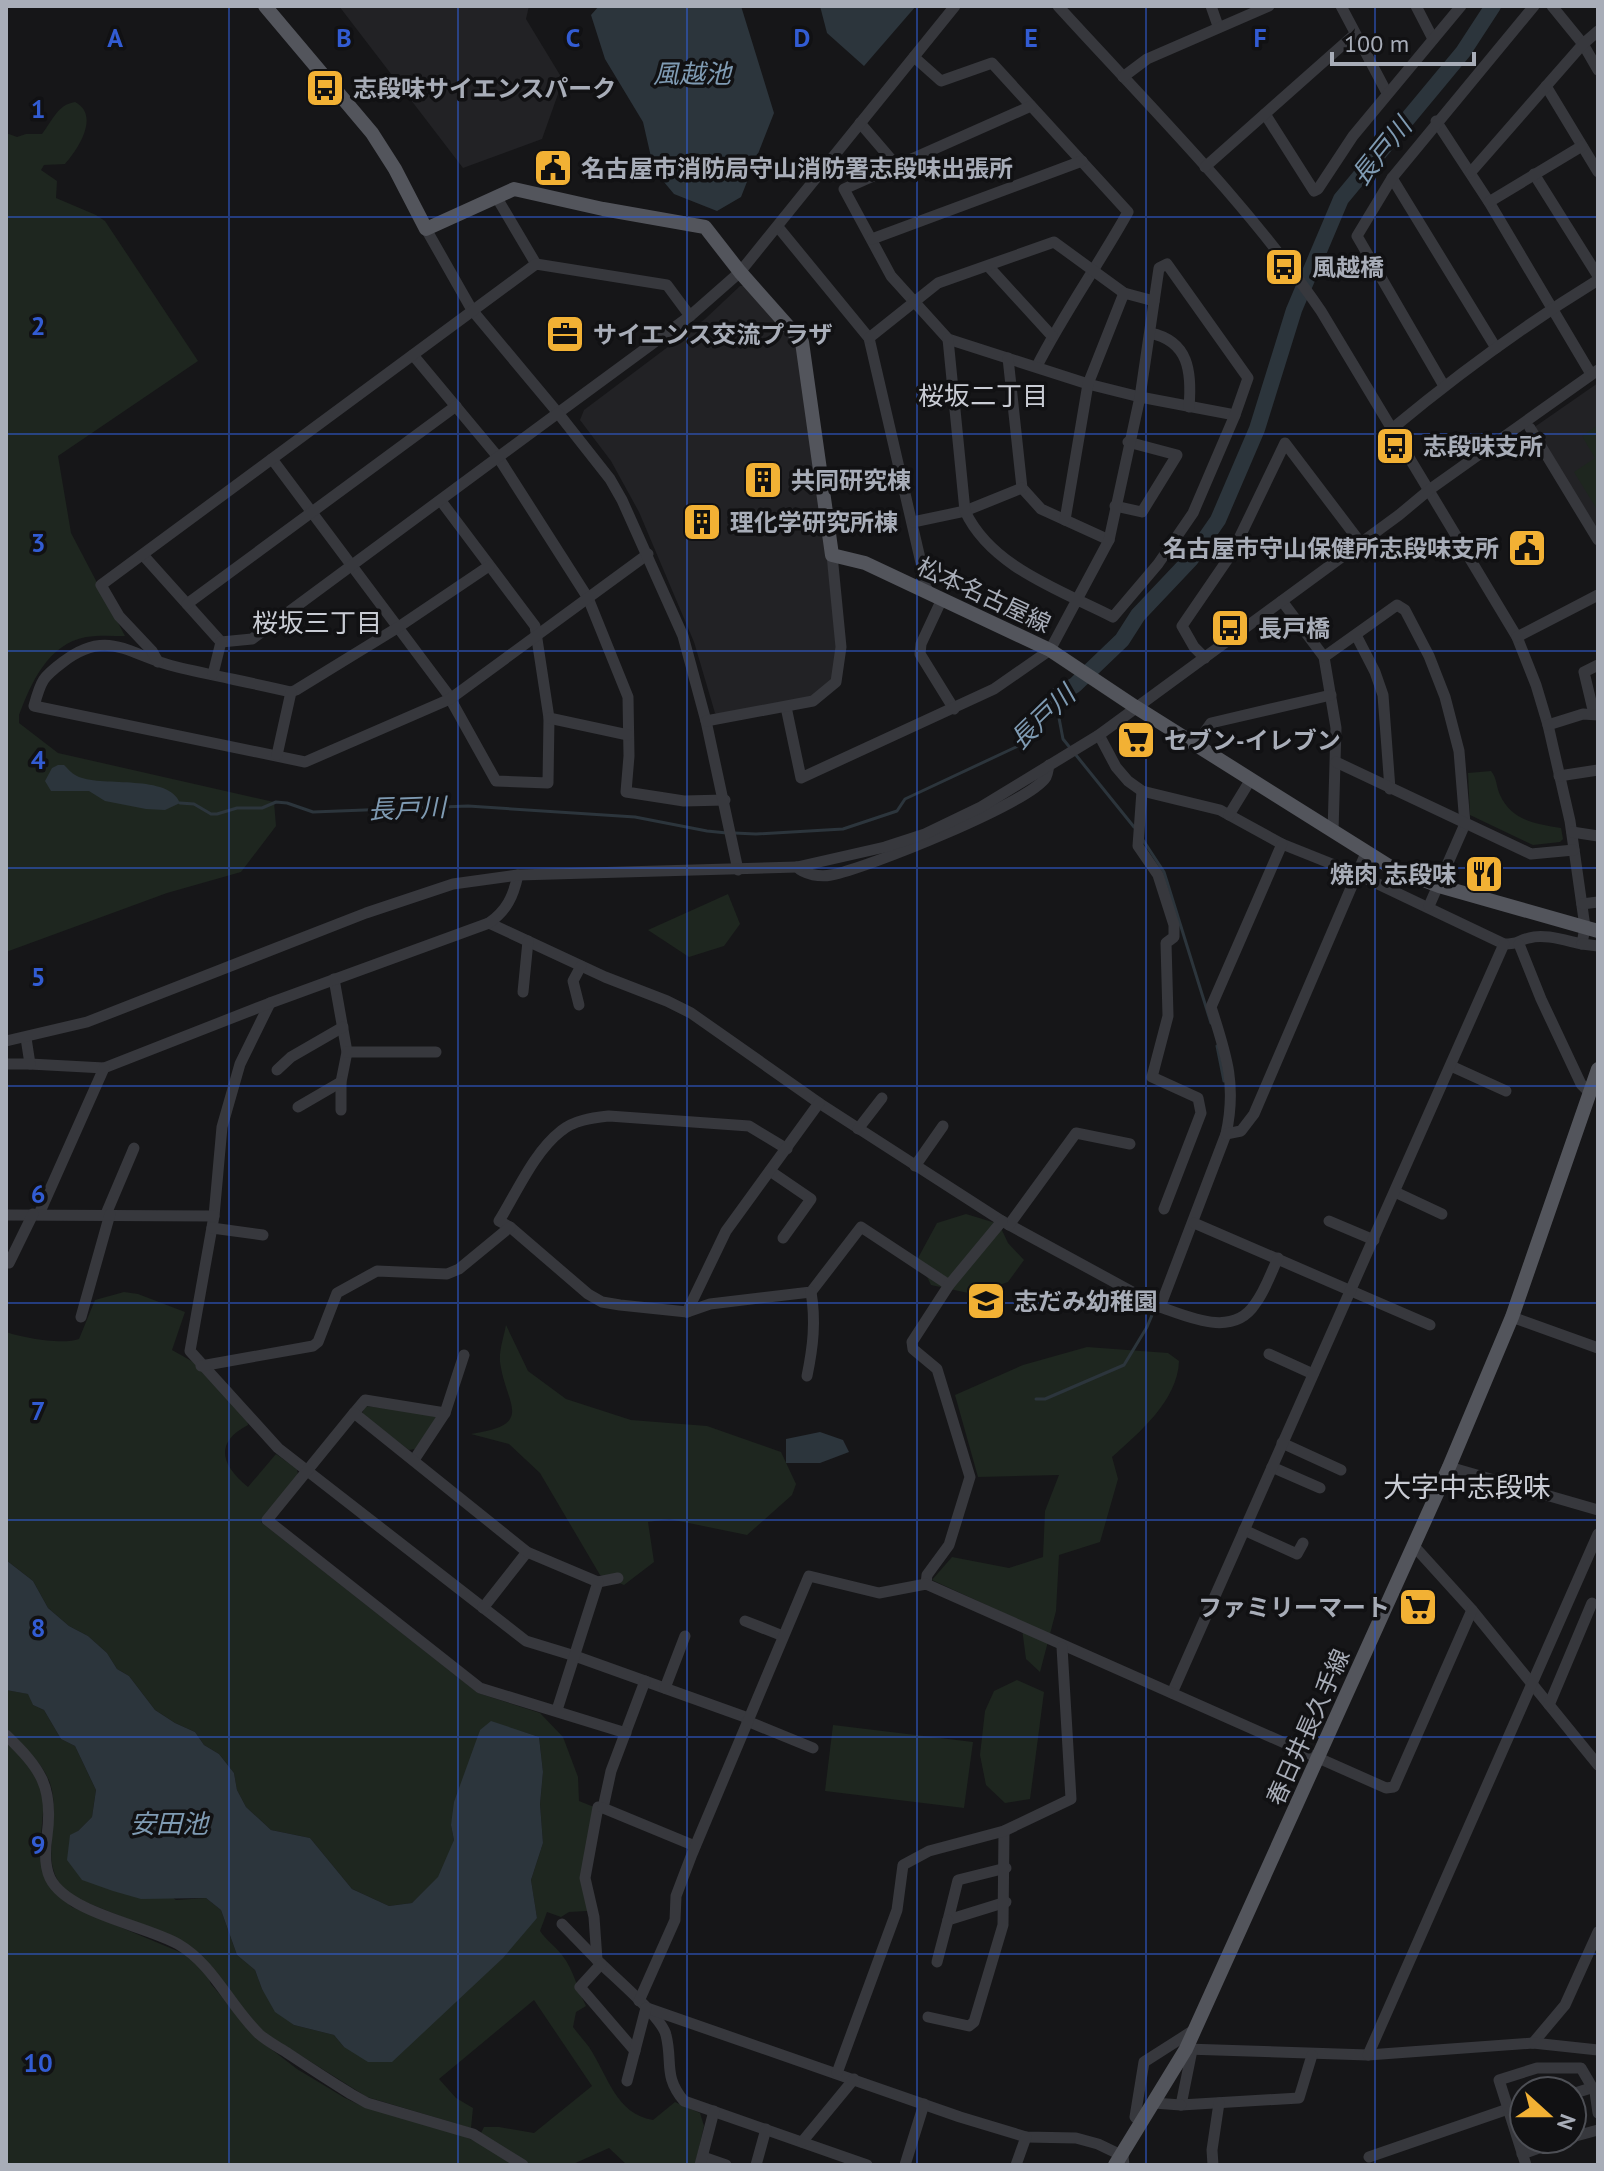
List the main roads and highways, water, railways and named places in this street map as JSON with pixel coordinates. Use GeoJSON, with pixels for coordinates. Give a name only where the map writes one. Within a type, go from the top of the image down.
{"type":"FeatureCollection","features":[{"type":"Feature","properties":{"kind":"main road","name":"松本名古屋線"},"geometry":{"type":"LineString","coordinates":[[265,6],[365,123],[385,152],[426,229],[514,189],[705,227],[802,342],[832,555],[865,563],[1050,650],[1392,868],[1439,886],[1592,929]]}},
{"type":"Feature","properties":{"kind":"main road","name":"春日井長久手線"},"geometry":{"type":"LineString","coordinates":[[1121,2162],[1154,2103],[1189,2050],[1195,2029],[1449,1467],[1512,1317],[1598,1069]]}},
{"type":"Feature","properties":{"kind":"water","name":"風越池"},"geometry":{"type":"Polygon","coordinates":[[[599,6],[741,6],[774,113],[741,197],[717,211],[674,194],[654,170],[643,122],[605,59],[591,15],[599,6]]]}},
{"type":"Feature","properties":{"kind":"water"},"geometry":{"type":"Polygon","coordinates":[[[820,6],[916,6],[864,66],[827,33],[820,6]]]}},
{"type":"Feature","properties":{"kind":"water"},"geometry":{"type":"Polygon","coordinates":[[[64,765],[77,776],[90,780],[163,788],[174,794],[180,803],[165,810],[146,809],[105,801],[89,791],[51,791],[45,781],[52,768],[64,765]]]}},
{"type":"Feature","properties":{"kind":"water"},"geometry":{"type":"Polygon","coordinates":[[[820,1432],[843,1440],[849,1452],[820,1463],[786,1463],[786,1439],[820,1432]]]}},
{"type":"Feature","properties":{"kind":"water","name":"安田池"},"geometry":{"type":"Polygon","coordinates":[[[6,1560],[33,1581],[48,1608],[107,1653],[117,1669],[129,1676],[155,1710],[195,1732],[204,1745],[219,1754],[234,1773],[237,1790],[246,1807],[271,1830],[310,1838],[352,1889],[389,1906],[412,1903],[438,1877],[454,1840],[451,1825],[454,1802],[480,1730],[491,1721],[539,1737],[543,1772],[540,1804],[543,1843],[531,1880],[537,1918],[503,1958],[392,2062],[368,2062],[344,2047],[334,2035],[294,2025],[275,2012],[255,1970],[237,1955],[221,1910],[206,1898],[141,1899],[82,1880],[67,1860],[70,1835],[92,1817],[96,1790],[75,1746],[61,1739],[44,1710],[33,1705],[28,1694],[6,1690],[6,1560]]]}},
{"type":"Feature","properties":{"kind":"waterway","name":"長戸川"},"geometry":{"type":"LineString","coordinates":[[1056,696],[1075,685],[1122,640],[1138,615],[1191,559],[1218,520],[1257,429],[1294,310],[1341,199],[1463,52],[1493,6]]}},
{"type":"Feature","properties":{"kind":"waterway","name":"長戸川"},"geometry":{"type":"LineString","coordinates":[[734,833],[843,829],[897,811],[905,799],[1016,747],[1056,696]]}},
{"type":"Feature","properties":{"kind":"waterway"},"geometry":{"type":"LineString","coordinates":[[1055,697],[1063,739],[1134,827]]}},
{"type":"Feature","properties":{"kind":"waterway","name":"長戸川"},"geometry":{"type":"LineString","coordinates":[[180,803],[194,804],[211,814],[237,808],[262,808],[276,802],[313,812],[468,806],[635,817],[727,833]]}},
{"type":"Feature","properties":{"kind":"waterway"},"geometry":{"type":"LineString","coordinates":[[1143,840],[1164,872],[1211,1023]]}},
{"type":"Feature","properties":{"kind":"waterway"},"geometry":{"type":"LineString","coordinates":[[1217,1046],[1224,1081]]}},
{"type":"Feature","properties":{"kind":"waterway"},"geometry":{"type":"LineString","coordinates":[[1036,1399],[1045,1399],[1124,1365],[1155,1308]]}},
{"type":"Feature","properties":{"kind":"place","name":"志段味サイエンスパーク"},"geometry":{"type":"Point","coordinates":[325,88]}},
{"type":"Feature","properties":{"kind":"place","name":"名古屋市消防局守山消防署志段味出張所"},"geometry":{"type":"Point","coordinates":[553,168]}},
{"type":"Feature","properties":{"kind":"place","name":"風越橋"},"geometry":{"type":"Point","coordinates":[1284,267]}},
{"type":"Feature","properties":{"kind":"place","name":"サイエンス交流プラザ"},"geometry":{"type":"Point","coordinates":[565,334]}},
{"type":"Feature","properties":{"kind":"place","name":"志段味支所"},"geometry":{"type":"Point","coordinates":[1395,446]}},
{"type":"Feature","properties":{"kind":"place","name":"共同研究棟"},"geometry":{"type":"Point","coordinates":[763,480]}},
{"type":"Feature","properties":{"kind":"place","name":"理化学研究所棟"},"geometry":{"type":"Point","coordinates":[702,522]}},
{"type":"Feature","properties":{"kind":"place","name":"名古屋市守山保健所志段味支所"},"geometry":{"type":"Point","coordinates":[1527,548]}},
{"type":"Feature","properties":{"kind":"place","name":"長戸橋"},"geometry":{"type":"Point","coordinates":[1230,628]}},
{"type":"Feature","properties":{"kind":"place","name":"セブン-イレブン"},"geometry":{"type":"Point","coordinates":[1136,740]}},
{"type":"Feature","properties":{"kind":"place","name":"焼肉 志段味"},"geometry":{"type":"Point","coordinates":[1484,874]}},
{"type":"Feature","properties":{"kind":"place","name":"志だみ幼稚園"},"geometry":{"type":"Point","coordinates":[986,1301]}},
{"type":"Feature","properties":{"kind":"place","name":"ファミリーマート"},"geometry":{"type":"Point","coordinates":[1418,1607]}},
{"type":"Feature","properties":{"kind":"district","name":"桜坂二丁目"},"geometry":{"type":"Point","coordinates":[983,395]}},
{"type":"Feature","properties":{"kind":"district","name":"桜坂三丁目"},"geometry":{"type":"Point","coordinates":[317,622]}},
{"type":"Feature","properties":{"kind":"district","name":"大字中志段味"},"geometry":{"type":"Point","coordinates":[1467,1486]}}]}
